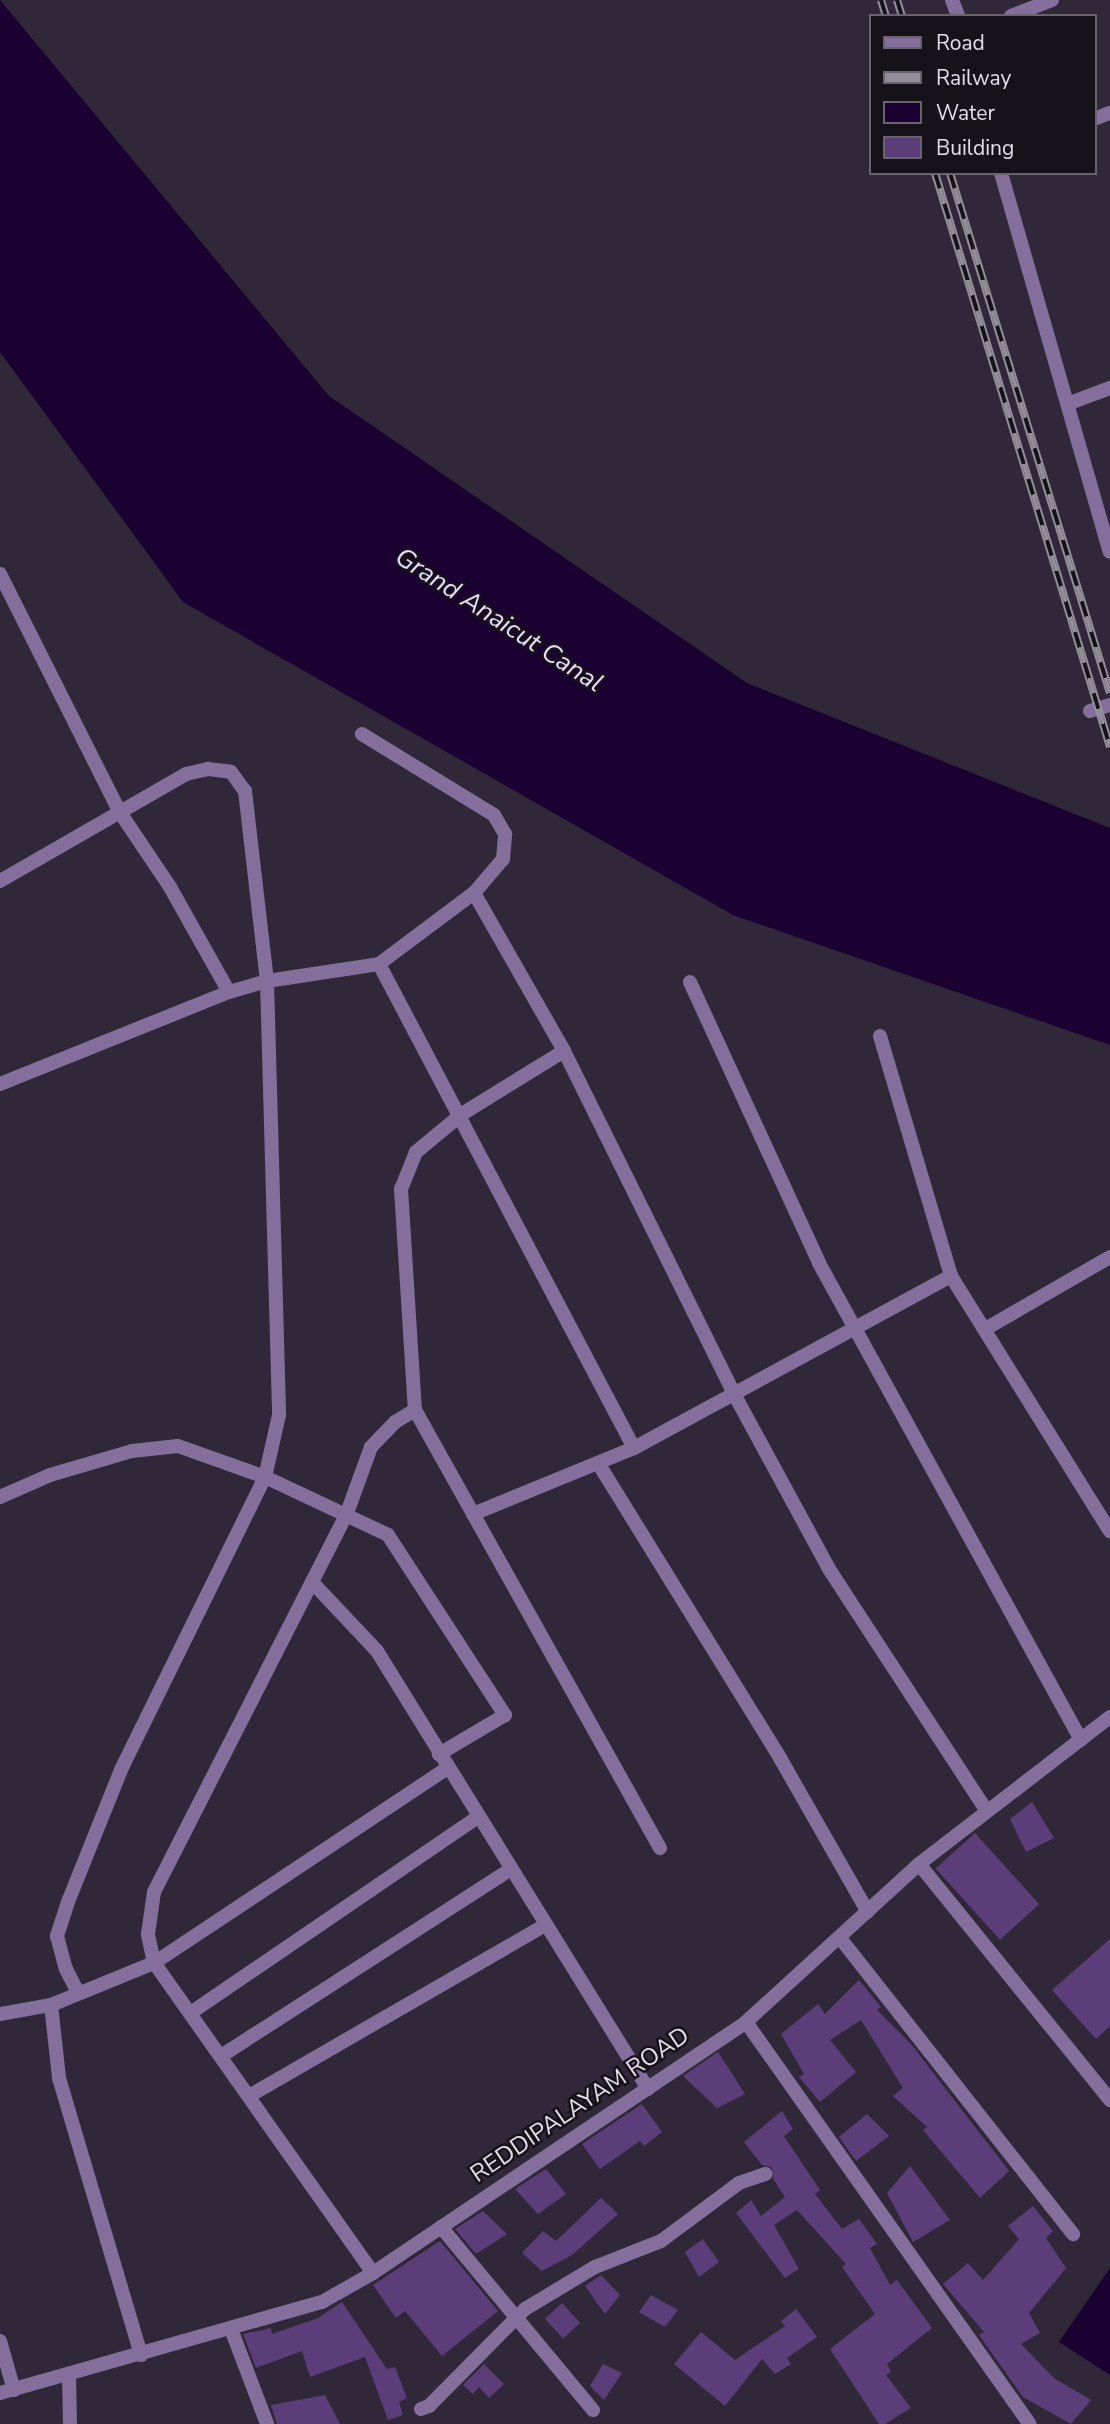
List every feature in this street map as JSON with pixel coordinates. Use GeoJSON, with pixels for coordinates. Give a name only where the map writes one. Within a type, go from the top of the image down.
{"type":"FeatureCollection","features":[{"type":"Feature","properties":{"kind":"street"},"geometry":{"type":"LineString","coordinates":[[1017,14],[1052,0]]}},
{"type":"Feature","properties":{"kind":"street"},"geometry":{"type":"LineString","coordinates":[[1002,175],[1070,403],[1110,552]]}},
{"type":"Feature","properties":{"kind":"street"},"geometry":{"type":"LineString","coordinates":[[1070,403],[1110,388]]}},
{"type":"Feature","properties":{"kind":"street"},"geometry":{"type":"LineString","coordinates":[[0,574],[119,811],[170,887],[229,992]]}},
{"type":"Feature","properties":{"kind":"street"},"geometry":{"type":"LineString","coordinates":[[1090,711],[1110,705]]}},
{"type":"Feature","properties":{"kind":"street"},"geometry":{"type":"LineString","coordinates":[[1,1082],[229,992],[267,981],[379,964],[474,893],[503,859],[505,834],[494,815],[362,734]]}},
{"type":"Feature","properties":{"kind":"street"},"geometry":{"type":"LineString","coordinates":[[0,881],[186,774],[208,769],[231,772],[245,791],[267,981],[279,1415],[265,1477],[121,1770],[68,1902],[57,1936],[78,1993]]}},
{"type":"Feature","properties":{"kind":"street"},"geometry":{"type":"LineString","coordinates":[[474,893],[564,1051],[733,1392],[829,1569],[985,1810]]}},
{"type":"Feature","properties":{"kind":"street"},"geometry":{"type":"LineString","coordinates":[[379,964],[462,1114],[634,1448]]}},
{"type":"Feature","properties":{"kind":"street"},"geometry":{"type":"LineString","coordinates":[[690,982],[853,1327],[1081,1740]]}},
{"type":"Feature","properties":{"kind":"street"},"geometry":{"type":"LineString","coordinates":[[880,1036],[951,1276],[987,1328],[1110,1531]]}},
{"type":"Feature","properties":{"kind":"street"},"geometry":{"type":"LineString","coordinates":[[564,1051],[462,1114],[416,1152],[401,1189],[415,1410],[660,1847]]}},
{"type":"Feature","properties":{"kind":"street"},"geometry":{"type":"LineString","coordinates":[[987,1328],[1110,1257]]}},
{"type":"Feature","properties":{"kind":"street"},"geometry":{"type":"LineString","coordinates":[[473,1514],[634,1448],[951,1276]]}},
{"type":"Feature","properties":{"kind":"street"},"geometry":{"type":"LineString","coordinates":[[373,2273],[192,2012],[153,1963],[148,1934],[153,1892],[347,1513],[371,1447],[395,1422],[415,1410]]}},
{"type":"Feature","properties":{"kind":"street"},"geometry":{"type":"LineString","coordinates":[[0,1497],[50,1475],[120,1454],[178,1446],[265,1477],[347,1513],[388,1535],[505,1716],[439,1754]]}},
{"type":"Feature","properties":{"kind":"street"},"geometry":{"type":"LineString","coordinates":[[598,1463],[780,1758],[868,1912]]}},
{"type":"Feature","properties":{"kind":"street"},"geometry":{"type":"LineString","coordinates":[[312,1582],[377,1651],[544,1926],[648,2088]]}},
{"type":"Feature","properties":{"kind":"street","name":"REDDIPALAYAM ROAD"},"geometry":{"type":"LineString","coordinates":[[7,2392],[322,2302],[373,2273],[746,2022],[919,1864],[985,1810],[1110,1717]]}},
{"type":"Feature","properties":{"kind":"street"},"geometry":{"type":"LineString","coordinates":[[0,2014],[51,2005],[153,1963],[448,1768]]}},
{"type":"Feature","properties":{"kind":"street"},"geometry":{"type":"LineString","coordinates":[[192,2012],[478,1817]]}},
{"type":"Feature","properties":{"kind":"street"},"geometry":{"type":"LineString","coordinates":[[919,1864],[1110,2100]]}},
{"type":"Feature","properties":{"kind":"street"},"geometry":{"type":"LineString","coordinates":[[221,2056],[510,1870]]}},
{"type":"Feature","properties":{"kind":"street"},"geometry":{"type":"LineString","coordinates":[[249,2096],[544,1926]]}},
{"type":"Feature","properties":{"kind":"street"},"geometry":{"type":"LineString","coordinates":[[840,1938],[1073,2234]]}},
{"type":"Feature","properties":{"kind":"street"},"geometry":{"type":"LineString","coordinates":[[51,2005],[60,2078],[141,2355]]}},
{"type":"Feature","properties":{"kind":"street"},"geometry":{"type":"LineString","coordinates":[[746,2022],[1030,2424]]}},
{"type":"Feature","properties":{"kind":"street"},"geometry":{"type":"LineString","coordinates":[[421,2409],[429,2406],[516,2317],[595,2267],[661,2241],[739,2183],[765,2174]]}},
{"type":"Feature","properties":{"kind":"street"},"geometry":{"type":"LineString","coordinates":[[441,2227],[593,2410]]}},
{"type":"Feature","properties":{"kind":"street"},"geometry":{"type":"LineString","coordinates":[[230,2329],[267,2424]]}},
{"type":"Feature","properties":{"kind":"street"},"geometry":{"type":"LineString","coordinates":[[0,2341],[7,2392]]}},
{"type":"Feature","properties":{"kind":"street"},"geometry":{"type":"LineString","coordinates":[[69,2376],[70,2424]]}},
{"type":"Feature","properties":{"kind":"water","name":"Grand Anaicut Canal"},"geometry":{"type":"Polygon","coordinates":[[[0,0],[329,396],[747,683],[1110,828],[1110,1045],[733,915],[183,602],[0,352],[0,0]]]}},
{"type":"Feature","properties":{"kind":"water"},"geometry":{"type":"Polygon","coordinates":[[[1110,2268],[1110,2375],[1059,2342],[1110,2268]]]}},
{"type":"Feature","properties":{"kind":"building"},"geometry":{"type":"Polygon","coordinates":[[[1032,1802],[1054,1838],[1026,1852],[1010,1819],[1032,1802]]]}},
{"type":"Feature","properties":{"kind":"building"},"geometry":{"type":"Polygon","coordinates":[[[975,1833],[1039,1904],[1000,1940],[936,1868],[975,1833]]]}},
{"type":"Feature","properties":{"kind":"building"},"geometry":{"type":"Polygon","coordinates":[[[1110,1939],[1110,2026],[1096,2039],[1052,1990],[1110,1939]]]}},
{"type":"Feature","properties":{"kind":"building"},"geometry":{"type":"Polygon","coordinates":[[[859,1980],[881,2007],[877,2010],[911,2044],[1009,2171],[980,2198],[923,2130],[927,2127],[893,2096],[903,2088],[861,2020],[830,2040],[856,2072],[820,2102],[799,2077],[804,2074],[781,2034],[818,2004],[825,2014],[859,1980]]]}},
{"type":"Feature","properties":{"kind":"building"},"geometry":{"type":"Polygon","coordinates":[[[718,2052],[745,2094],[717,2108],[683,2076],[718,2052]]]}},
{"type":"Feature","properties":{"kind":"building"},"geometry":{"type":"Polygon","coordinates":[[[642,2104],[662,2132],[644,2146],[640,2141],[600,2169],[582,2144],[642,2104]]]}},
{"type":"Feature","properties":{"kind":"building"},"geometry":{"type":"Polygon","coordinates":[[[782,2111],[793,2129],[784,2136],[820,2190],[815,2194],[842,2229],[859,2219],[877,2244],[870,2248],[890,2285],[897,2280],[932,2328],[887,2364],[891,2372],[886,2375],[911,2408],[885,2424],[879,2424],[830,2349],[875,2314],[842,2267],[846,2264],[797,2210],[774,2225],[799,2269],[785,2278],[736,2213],[751,2200],[761,2216],[785,2197],[773,2179],[772,2167],[762,2165],[744,2142],[782,2111]]]}},
{"type":"Feature","properties":{"kind":"building"},"geometry":{"type":"Polygon","coordinates":[[[867,2114],[889,2136],[856,2161],[839,2137],[867,2114]]]}},
{"type":"Feature","properties":{"kind":"building"},"geometry":{"type":"Polygon","coordinates":[[[910,2166],[950,2220],[913,2242],[887,2193],[910,2166]]]}},
{"type":"Feature","properties":{"kind":"building"},"geometry":{"type":"Polygon","coordinates":[[[546,2169],[566,2194],[538,2214],[515,2189],[546,2169]]]}},
{"type":"Feature","properties":{"kind":"building"},"geometry":{"type":"Polygon","coordinates":[[[601,2198],[618,2214],[572,2255],[542,2271],[522,2253],[543,2231],[556,2241],[601,2198]]]}},
{"type":"Feature","properties":{"kind":"building"},"geometry":{"type":"Polygon","coordinates":[[[1033,2206],[1053,2231],[1046,2238],[1066,2268],[1029,2313],[1040,2333],[1021,2344],[1054,2378],[1091,2400],[1071,2424],[1023,2397],[979,2335],[984,2332],[943,2284],[968,2263],[983,2280],[1019,2239],[1008,2226],[1033,2206]]]}},
{"type":"Feature","properties":{"kind":"building"},"geometry":{"type":"Polygon","coordinates":[[[483,2211],[507,2234],[476,2254],[455,2229],[483,2211]]]}},
{"type":"Feature","properties":{"kind":"building"},"geometry":{"type":"Polygon","coordinates":[[[703,2239],[719,2262],[699,2277],[685,2252],[703,2239]]]}},
{"type":"Feature","properties":{"kind":"building"},"geometry":{"type":"Polygon","coordinates":[[[440,2241],[498,2311],[442,2356],[405,2311],[396,2318],[373,2285],[440,2241]]]}},
{"type":"Feature","properties":{"kind":"building"},"geometry":{"type":"Polygon","coordinates":[[[601,2275],[620,2295],[605,2314],[585,2286],[601,2275]]]}},
{"type":"Feature","properties":{"kind":"building"},"geometry":{"type":"Polygon","coordinates":[[[651,2295],[678,2310],[665,2327],[639,2312],[651,2295]]]}},
{"type":"Feature","properties":{"kind":"building"},"geometry":{"type":"Polygon","coordinates":[[[342,2302],[387,2369],[395,2367],[407,2398],[399,2402],[403,2415],[388,2420],[365,2357],[310,2377],[302,2351],[256,2368],[243,2334],[271,2328],[272,2334],[318,2318],[342,2302]]]}},
{"type":"Feature","properties":{"kind":"building"},"geometry":{"type":"Polygon","coordinates":[[[562,2303],[580,2323],[563,2338],[545,2318],[562,2303]]]}},
{"type":"Feature","properties":{"kind":"building"},"geometry":{"type":"Polygon","coordinates":[[[796,2309],[817,2337],[787,2358],[791,2364],[775,2374],[762,2359],[725,2406],[674,2364],[701,2332],[735,2360],[785,2326],[781,2321],[796,2309]]]}},
{"type":"Feature","properties":{"kind":"building"},"geometry":{"type":"Polygon","coordinates":[[[484,2364],[504,2384],[489,2398],[479,2387],[473,2394],[463,2385],[484,2364]]]}},
{"type":"Feature","properties":{"kind":"building"},"geometry":{"type":"Polygon","coordinates":[[[603,2364],[622,2373],[604,2400],[590,2386],[603,2364]]]}},
{"type":"Feature","properties":{"kind":"building"},"geometry":{"type":"Polygon","coordinates":[[[325,2395],[340,2424],[277,2424],[271,2405],[325,2395]]]}},
{"type":"Feature","properties":{"kind":"railway"},"geometry":{"type":"LineString","coordinates":[[881,0],[885,14]]}},
{"type":"Feature","properties":{"kind":"railway"},"geometry":{"type":"LineString","coordinates":[[897,0],[901,14]]}},
{"type":"Feature","properties":{"kind":"railway"},"geometry":{"type":"LineString","coordinates":[[936,175],[1110,747]]}},
{"type":"Feature","properties":{"kind":"railway"},"geometry":{"type":"LineString","coordinates":[[951,175],[1110,693]]}}]}
